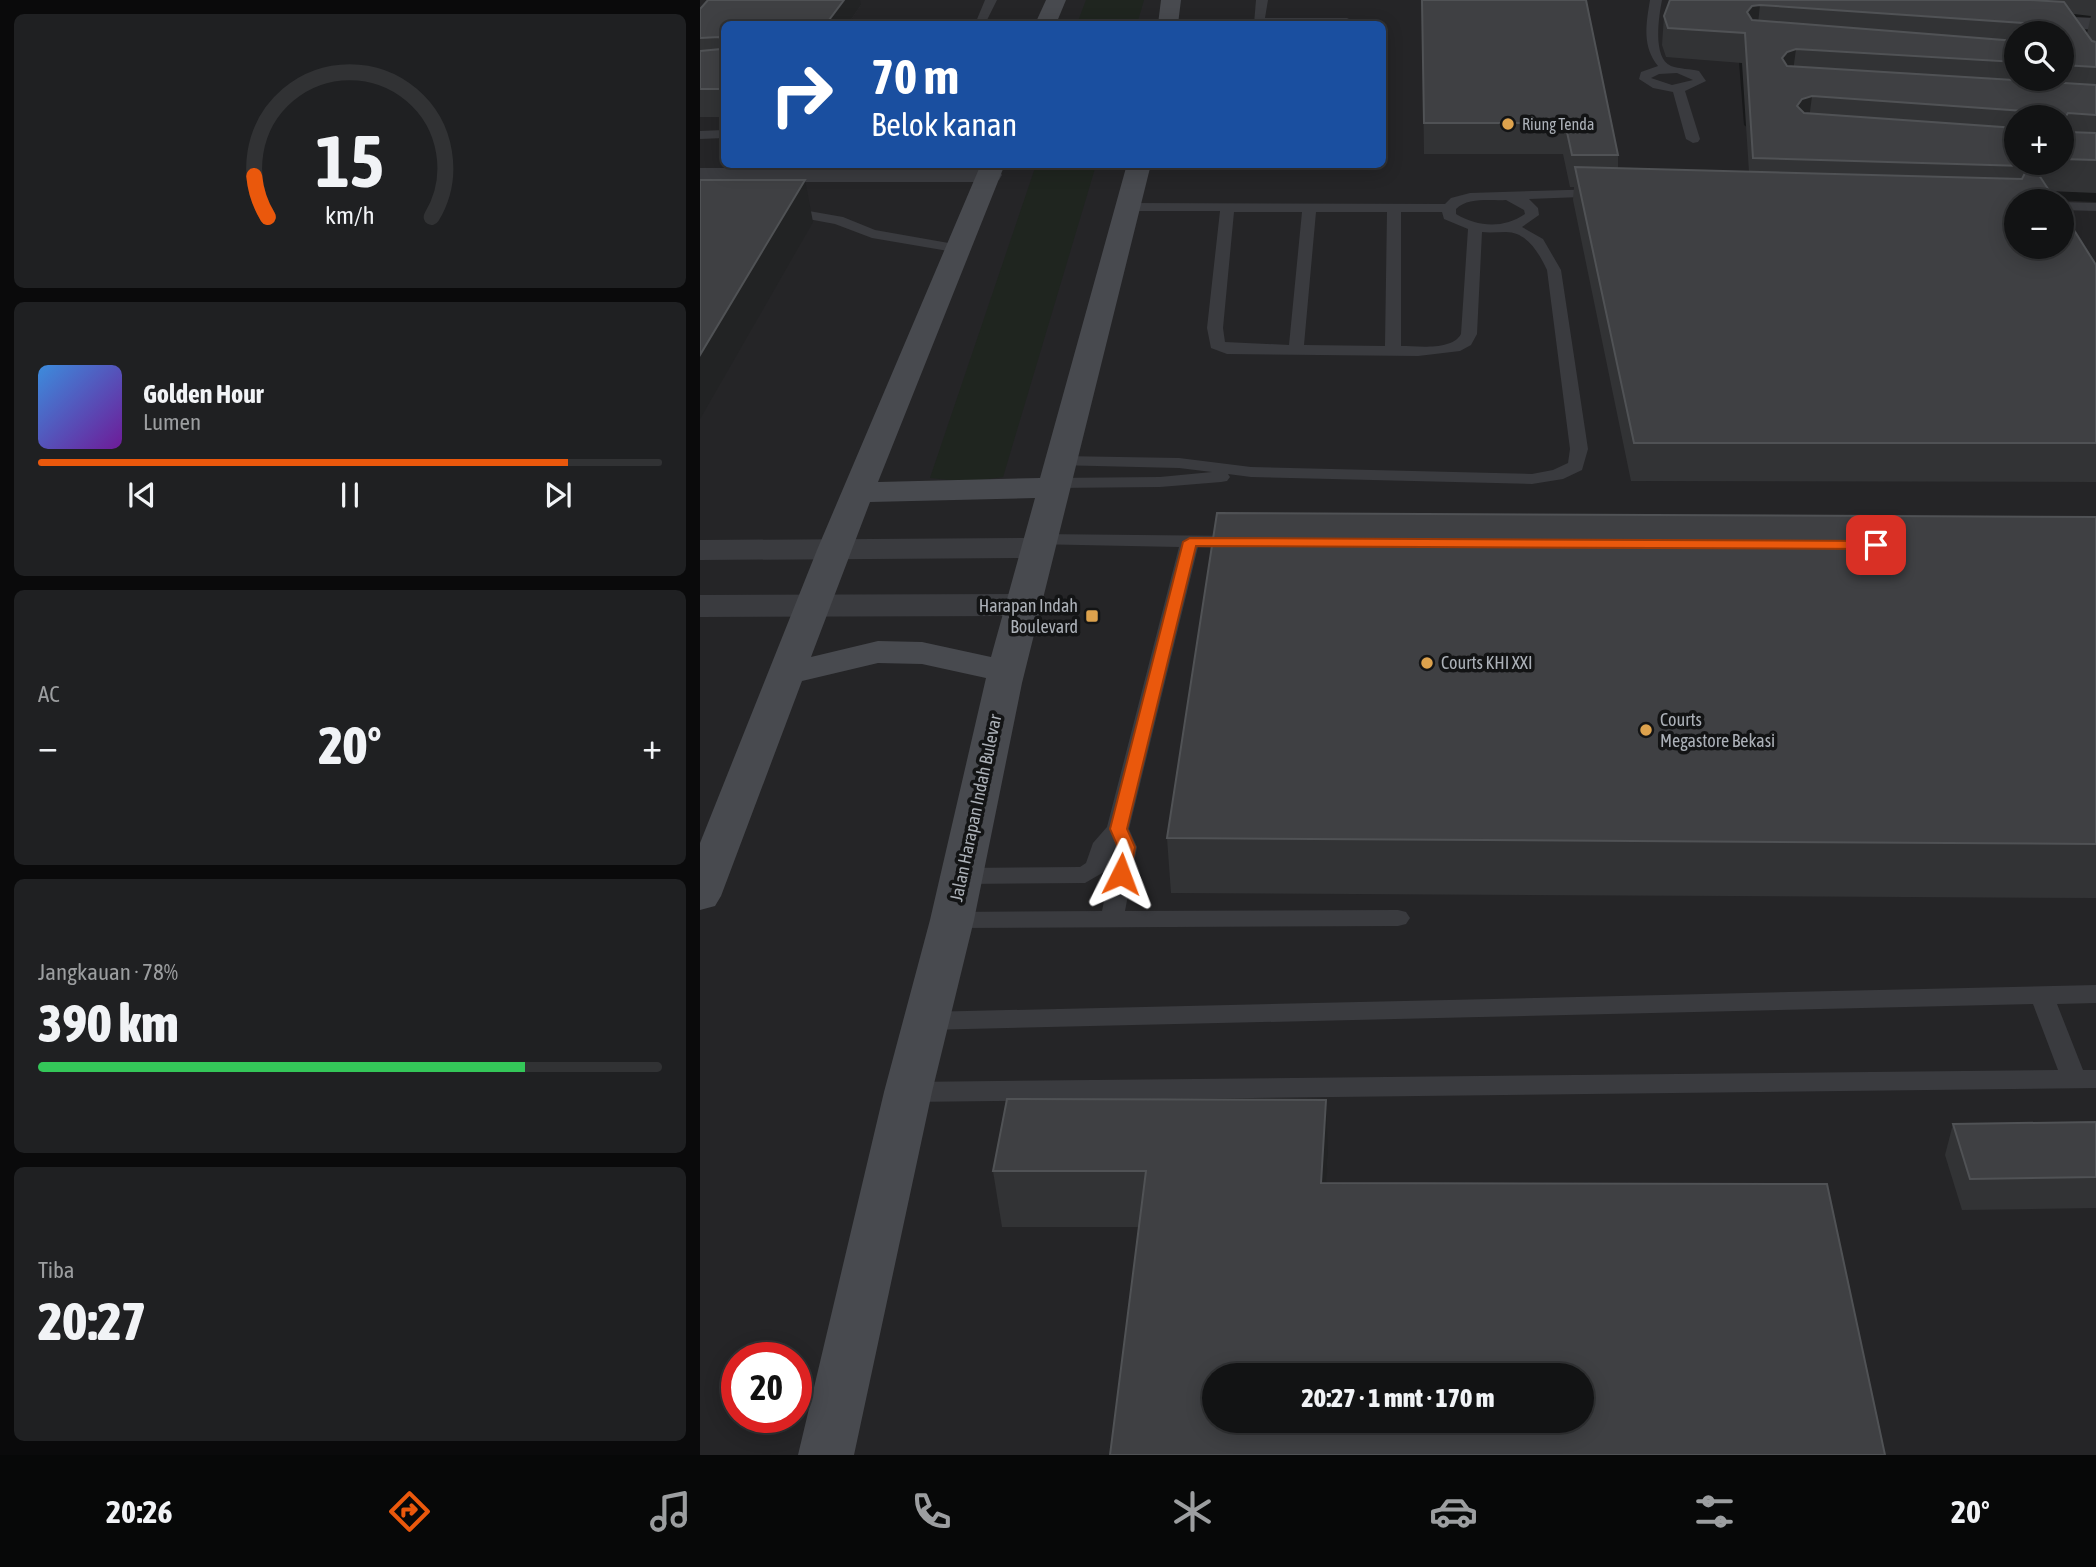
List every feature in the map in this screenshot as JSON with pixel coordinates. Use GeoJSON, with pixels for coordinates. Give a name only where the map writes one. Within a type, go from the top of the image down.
{"type":"FeatureCollection","features":[{"type":"Feature","properties":{"kind":"street"},"geometry":{"type":"LineString","coordinates":[[1047,21],[1056,0]]}},
{"type":"Feature","properties":{"kind":"street"},"geometry":{"type":"LineString","coordinates":[[1168,21],[1171,0]]}},
{"type":"Feature","properties":{"kind":"street"},"geometry":{"type":"LineString","coordinates":[[2052,0],[2064,21]]}},
{"type":"Feature","properties":{"kind":"street"},"geometry":{"type":"LineString","coordinates":[[2010,20],[2028,21]]}},
{"type":"Feature","properties":{"kind":"street"},"geometry":{"type":"LineString","coordinates":[[2074,23],[2096,24]]}},
{"type":"Feature","properties":{"kind":"street"},"geometry":{"type":"LineString","coordinates":[[2074,36],[2080,44]]}},
{"type":"Feature","properties":{"kind":"street","name":"Jalan Harapan Indah Bulevar"},"geometry":{"type":"LineString","coordinates":[[826,1455],[908,1092],[952,920],[1006,671],[1037,544],[1138,168]]}},
{"type":"Feature","properties":{"kind":"street"},"geometry":{"type":"LineString","coordinates":[[700,175],[914,170],[989,178]]}},
{"type":"Feature","properties":{"kind":"street"},"geometry":{"type":"LineString","coordinates":[[700,191],[989,178]]}},
{"type":"Feature","properties":{"kind":"street"},"geometry":{"type":"LineString","coordinates":[[700,896],[789,673],[834,550],[989,178]]}},
{"type":"Feature","properties":{"kind":"street"},"geometry":{"type":"LineString","coordinates":[[859,492],[1056,478]]}},
{"type":"Feature","properties":{"kind":"street"},"geometry":{"type":"LineString","coordinates":[[700,550],[834,550],[1037,544]]}},
{"type":"Feature","properties":{"kind":"street"},"geometry":{"type":"LineString","coordinates":[[700,606],[1022,605]]}},
{"type":"Feature","properties":{"kind":"street"},"geometry":{"type":"LineString","coordinates":[[789,673],[878,652],[922,653],[1006,671]]}},
{"type":"Feature","properties":{"kind":"lane"},"geometry":{"type":"LineString","coordinates":[[981,21],[991,0]]}},
{"type":"Feature","properties":{"kind":"lane"},"geometry":{"type":"LineString","coordinates":[[1259,21],[1262,0]]}},
{"type":"Feature","properties":{"kind":"lane"},"geometry":{"type":"LineString","coordinates":[[1657,0],[1649,32],[1657,60],[1667,69]]}},
{"type":"Feature","properties":{"kind":"lane"},"geometry":{"type":"LineString","coordinates":[[1667,69],[1687,71],[1699,77],[1695,84],[1678,88],[1657,86],[1645,79],[1645,75],[1667,69]]}},
{"type":"Feature","properties":{"kind":"lane"},"geometry":{"type":"LineString","coordinates":[[1678,88],[1693,139]]}},
{"type":"Feature","properties":{"kind":"lane"},"geometry":{"type":"LineString","coordinates":[[700,149],[704,135]]}},
{"type":"Feature","properties":{"kind":"lane"},"geometry":{"type":"LineString","coordinates":[[1128,207],[1449,208],[1456,201],[1470,197],[1620,193]]}},
{"type":"Feature","properties":{"kind":"lane"},"geometry":{"type":"LineString","coordinates":[[1449,208],[1449,216],[1459,223],[1475,227],[1509,227],[1524,222],[1532,215],[1531,208],[1522,201],[1507,197]]}},
{"type":"Feature","properties":{"kind":"lane"},"geometry":{"type":"LineString","coordinates":[[1228,206],[1215,328],[1217,345],[1227,349],[1454,348],[1465,342],[1469,334],[1475,227]]}},
{"type":"Feature","properties":{"kind":"lane"},"geometry":{"type":"LineString","coordinates":[[1296,350],[1310,206]]}},
{"type":"Feature","properties":{"kind":"lane"},"geometry":{"type":"LineString","coordinates":[[2074,206],[2096,207]]}},
{"type":"Feature","properties":{"kind":"lane"},"geometry":{"type":"LineString","coordinates":[[1394,208],[1394,350]]}},
{"type":"Feature","properties":{"kind":"lane"},"geometry":{"type":"LineString","coordinates":[[775,210],[838,220],[856,229],[885,237],[960,249]]}},
{"type":"Feature","properties":{"kind":"lane"},"geometry":{"type":"LineString","coordinates":[[1056,478],[1160,482],[1251,472],[1532,479],[1558,475],[1576,466],[1578,449],[1554,270],[1538,240],[1509,227]]}},
{"type":"Feature","properties":{"kind":"lane"},"geometry":{"type":"LineString","coordinates":[[962,876],[1085,875],[1096,867],[1101,848],[1118,829],[1190,542]]}},
{"type":"Feature","properties":{"kind":"lane"},"geometry":{"type":"LineString","coordinates":[[1037,544],[1260,542]]}},
{"type":"Feature","properties":{"kind":"lane"},"geometry":{"type":"LineString","coordinates":[[1112,920],[1126,847],[1118,829]]}},
{"type":"Feature","properties":{"kind":"lane"},"geometry":{"type":"LineString","coordinates":[[952,920],[1398,918]]}},
{"type":"Feature","properties":{"kind":"lane"},"geometry":{"type":"LineString","coordinates":[[925,1021],[2096,994]]}},
{"type":"Feature","properties":{"kind":"lane"},"geometry":{"type":"LineString","coordinates":[[908,1092],[2085,1079],[2042,996]]}},
{"type":"Feature","properties":{"kind":"shaded area"},"geometry":{"type":"Polygon","coordinates":[[[700,0],[1749,0],[1737,37],[1744,125],[1762,139],[1779,186],[2004,197],[2004,259],[2074,259],[2074,201],[2096,202],[2096,1455],[700,1455],[700,0]]]}},
{"type":"Feature","properties":{"kind":"shaded area"},"geometry":{"type":"Polygon","coordinates":[[[1086,0],[1144,0],[1138,21],[1078,21],[1086,0]]]}},
{"type":"Feature","properties":{"kind":"shaded area"},"geometry":{"type":"Polygon","coordinates":[[[1035,168],[1095,168],[1003,477],[968,482],[930,478],[1035,168]]]}},
{"type":"Feature","properties":{"kind":"building"},"geometry":{"type":"Polygon","coordinates":[[[708,0],[844,0],[828,21],[721,21],[721,40],[719,37],[700,38],[700,9],[708,0]]]}},
{"type":"Feature","properties":{"kind":"building"},"geometry":{"type":"Polygon","coordinates":[[[1422,0],[1586,0],[1618,155],[1572,155],[1565,123],[1424,123],[1422,0]]]}},
{"type":"Feature","properties":{"kind":"building"},"geometry":{"type":"Polygon","coordinates":[[[1670,0],[2064,2],[2092,41],[2096,42],[2096,67],[2074,66],[2074,21],[2004,22],[1760,5],[1752,6],[1747,12],[1752,20],[2004,40],[2004,61],[1796,49],[1787,52],[1782,58],[1787,66],[2004,79],[2004,91],[2074,91],[2074,84],[2096,85],[2096,115],[2074,113],[2074,105],[2004,105],[2004,110],[1812,96],[1802,99],[1797,106],[1804,113],[2004,127],[2004,165],[1753,158],[1745,33],[1668,28],[1664,16],[1670,0]]]}},
{"type":"Feature","properties":{"kind":"building"},"geometry":{"type":"Polygon","coordinates":[[[721,49],[721,89],[700,89],[700,51],[721,49]]]}},
{"type":"Feature","properties":{"kind":"building"},"geometry":{"type":"Polygon","coordinates":[[[2074,132],[2096,133],[2096,160],[2074,159],[2074,132]]]}},
{"type":"Feature","properties":{"kind":"building"},"geometry":{"type":"Polygon","coordinates":[[[1575,167],[2022,179],[2024,175],[2039,175],[2048,189],[2004,189],[2004,259],[2074,259],[2074,230],[2096,265],[2096,443],[1634,443],[1575,167]]]}},
{"type":"Feature","properties":{"kind":"building"},"geometry":{"type":"Polygon","coordinates":[[[700,180],[805,180],[700,355],[700,180]]]}},
{"type":"Feature","properties":{"kind":"building","name":"Courts Megastore Bekasi"},"geometry":{"type":"Polygon","coordinates":[[[1217,513],[2096,517],[2096,844],[1167,838],[1217,513]]]}},
{"type":"Feature","properties":{"kind":"building"},"geometry":{"type":"Polygon","coordinates":[[[1007,1099],[1326,1100],[1321,1183],[1827,1184],[1885,1455],[1110,1455],[1146,1171],[993,1171],[1007,1099]]]}},
{"type":"Feature","properties":{"kind":"building"},"geometry":{"type":"Polygon","coordinates":[[[2096,1122],[2096,1177],[1970,1179],[1953,1124],[2096,1122]]]}},
{"type":"Feature","properties":{"kind":"place","name":"Riung Tenda"},"geometry":{"type":"Point","coordinates":[1508,124]}},
{"type":"Feature","properties":{"kind":"place","name":"Harapan Indah Boulevard"},"geometry":{"type":"Point","coordinates":[1092,616]}},
{"type":"Feature","properties":{"kind":"place","name":"Courts KHI XXI"},"geometry":{"type":"Point","coordinates":[1427,663]}},
{"type":"Feature","properties":{"kind":"place","name":"Courts Megastore Bekasi"},"geometry":{"type":"Point","coordinates":[1646,730]}},
{"type":"Feature","properties":{"kind":"route"},"geometry":{"type":"LineString","coordinates":[[1121,874],[1126,847],[1118,829],[1190,542],[1876,545]]}}]}
